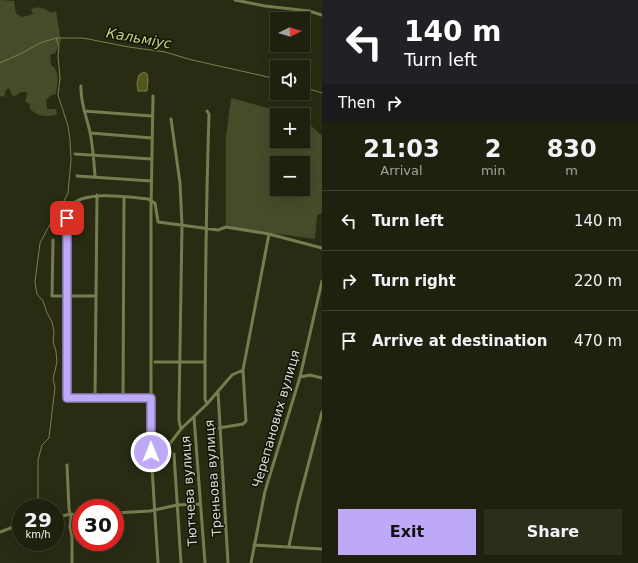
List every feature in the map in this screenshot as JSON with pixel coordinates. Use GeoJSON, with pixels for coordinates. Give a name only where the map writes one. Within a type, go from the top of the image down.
{"type":"FeatureCollection","features":[{"type":"Feature","properties":{"kind":"street"},"geometry":{"type":"LineString","coordinates":[[235,0],[248,1],[265,6],[310,11],[322,15]]}},
{"type":"Feature","properties":{"kind":"street"},"geometry":{"type":"LineString","coordinates":[[81,86],[84,111],[94,155],[95,176]]}},
{"type":"Feature","properties":{"kind":"street"},"geometry":{"type":"LineString","coordinates":[[153,96],[151,181],[151,452],[158,563]]}},
{"type":"Feature","properties":{"kind":"street"},"geometry":{"type":"LineString","coordinates":[[84,111],[152,116]]}},
{"type":"Feature","properties":{"kind":"street"},"geometry":{"type":"LineString","coordinates":[[207,111],[209,114],[206,228],[205,399],[208,404]]}},
{"type":"Feature","properties":{"kind":"street"},"geometry":{"type":"LineString","coordinates":[[171,119],[180,183],[182,225],[179,362],[179,421],[181,429]]}},
{"type":"Feature","properties":{"kind":"street"},"geometry":{"type":"LineString","coordinates":[[90,133],[152,138]]}},
{"type":"Feature","properties":{"kind":"street"},"geometry":{"type":"LineString","coordinates":[[75,154],[152,159]]}},
{"type":"Feature","properties":{"kind":"street"},"geometry":{"type":"LineString","coordinates":[[77,176],[95,176],[151,181]]}},
{"type":"Feature","properties":{"kind":"street"},"geometry":{"type":"LineString","coordinates":[[151,398],[67,398],[67,218],[70,206],[78,200],[97,195],[148,199],[155,203],[158,222],[218,230],[226,226],[269,234],[322,248]]}},
{"type":"Feature","properties":{"kind":"street"},"geometry":{"type":"LineString","coordinates":[[95,399],[97,195]]}},
{"type":"Feature","properties":{"kind":"street"},"geometry":{"type":"LineString","coordinates":[[123,399],[124,197]]}},
{"type":"Feature","properties":{"kind":"street"},"geometry":{"type":"LineString","coordinates":[[220,428],[245,423],[242,370],[269,234]]}},
{"type":"Feature","properties":{"kind":"street"},"geometry":{"type":"LineString","coordinates":[[52,240],[52,294],[54,297],[95,296]]}},
{"type":"Feature","properties":{"kind":"street","name":"Черепанових вулиця"},"geometry":{"type":"LineString","coordinates":[[251,563],[265,490],[300,377],[322,281]]}},
{"type":"Feature","properties":{"kind":"street"},"geometry":{"type":"LineString","coordinates":[[155,362],[205,362]]}},
{"type":"Feature","properties":{"kind":"street"},"geometry":{"type":"LineString","coordinates":[[165,450],[181,429],[208,404],[232,375],[242,370]]}},
{"type":"Feature","properties":{"kind":"street"},"geometry":{"type":"LineString","coordinates":[[300,377],[310,375],[322,378]]}},
{"type":"Feature","properties":{"kind":"street","name":"Треньова вулиця"},"geometry":{"type":"LineString","coordinates":[[218,392],[228,563]]}},
{"type":"Feature","properties":{"kind":"street"},"geometry":{"type":"LineString","coordinates":[[289,546],[298,504],[322,412]]}},
{"type":"Feature","properties":{"kind":"street","name":"Тютчева вулиця"},"geometry":{"type":"LineString","coordinates":[[194,417],[205,563]]}},
{"type":"Feature","properties":{"kind":"street"},"geometry":{"type":"LineString","coordinates":[[174,454],[181,563]]}},
{"type":"Feature","properties":{"kind":"street"},"geometry":{"type":"LineString","coordinates":[[67,465],[72,538],[72,563]]}},
{"type":"Feature","properties":{"kind":"street"},"geometry":{"type":"LineString","coordinates":[[124,512],[155,510],[177,505],[200,504]]}},
{"type":"Feature","properties":{"kind":"street"},"geometry":{"type":"LineString","coordinates":[[64,516],[70,514]]}},
{"type":"Feature","properties":{"kind":"street"},"geometry":{"type":"LineString","coordinates":[[0,532],[12,527]]}},
{"type":"Feature","properties":{"kind":"street"},"geometry":{"type":"LineString","coordinates":[[254,545],[322,549]]}},
{"type":"Feature","properties":{"kind":"shaded area"},"geometry":{"type":"Polygon","coordinates":[[[0,0],[14,1],[16,14],[23,17],[33,14],[31,9],[34,8],[42,8],[51,13],[56,11],[61,41],[55,53],[50,55],[51,65],[56,71],[58,78],[56,94],[51,95],[46,100],[47,109],[56,109],[57,114],[46,116],[39,115],[30,109],[30,105],[25,101],[27,96],[26,92],[21,92],[15,96],[12,95],[9,88],[6,90],[4,97],[0,96],[0,0]]]}},
{"type":"Feature","properties":{"kind":"shaded area"},"geometry":{"type":"Polygon","coordinates":[[[144,72],[147,74],[148,80],[147,91],[138,91],[137,83],[139,75],[144,72]]]}},
{"type":"Feature","properties":{"kind":"shaded area"},"geometry":{"type":"Polygon","coordinates":[[[231,98],[270,109],[270,148],[310,148],[310,125],[322,136],[322,213],[317,215],[315,239],[226,227],[226,136],[231,98]]]}},
{"type":"Feature","properties":{"kind":"waterway","name":"Кальміус"},"geometry":{"type":"LineString","coordinates":[[0,63],[40,43],[56,38],[83,38],[165,52],[192,60],[270,77]]}},
{"type":"Feature","properties":{"kind":"waterway"},"geometry":{"type":"LineString","coordinates":[[38,499],[38,460],[42,445],[49,438],[55,387],[53,379],[57,362],[53,342],[54,332],[52,322],[43,301],[37,294],[35,282],[40,243],[68,193],[71,160],[68,126],[58,95],[60,78],[58,56],[59,46],[56,38]]}},
{"type":"Feature","properties":{"kind":"waterway","name":"Кальміус"},"geometry":{"type":"LineString","coordinates":[[310,89],[322,93]]}},
{"type":"Feature","properties":{"kind":"route"},"geometry":{"type":"LineString","coordinates":[[67,218],[67,398],[151,398],[151,452]]}}]}
